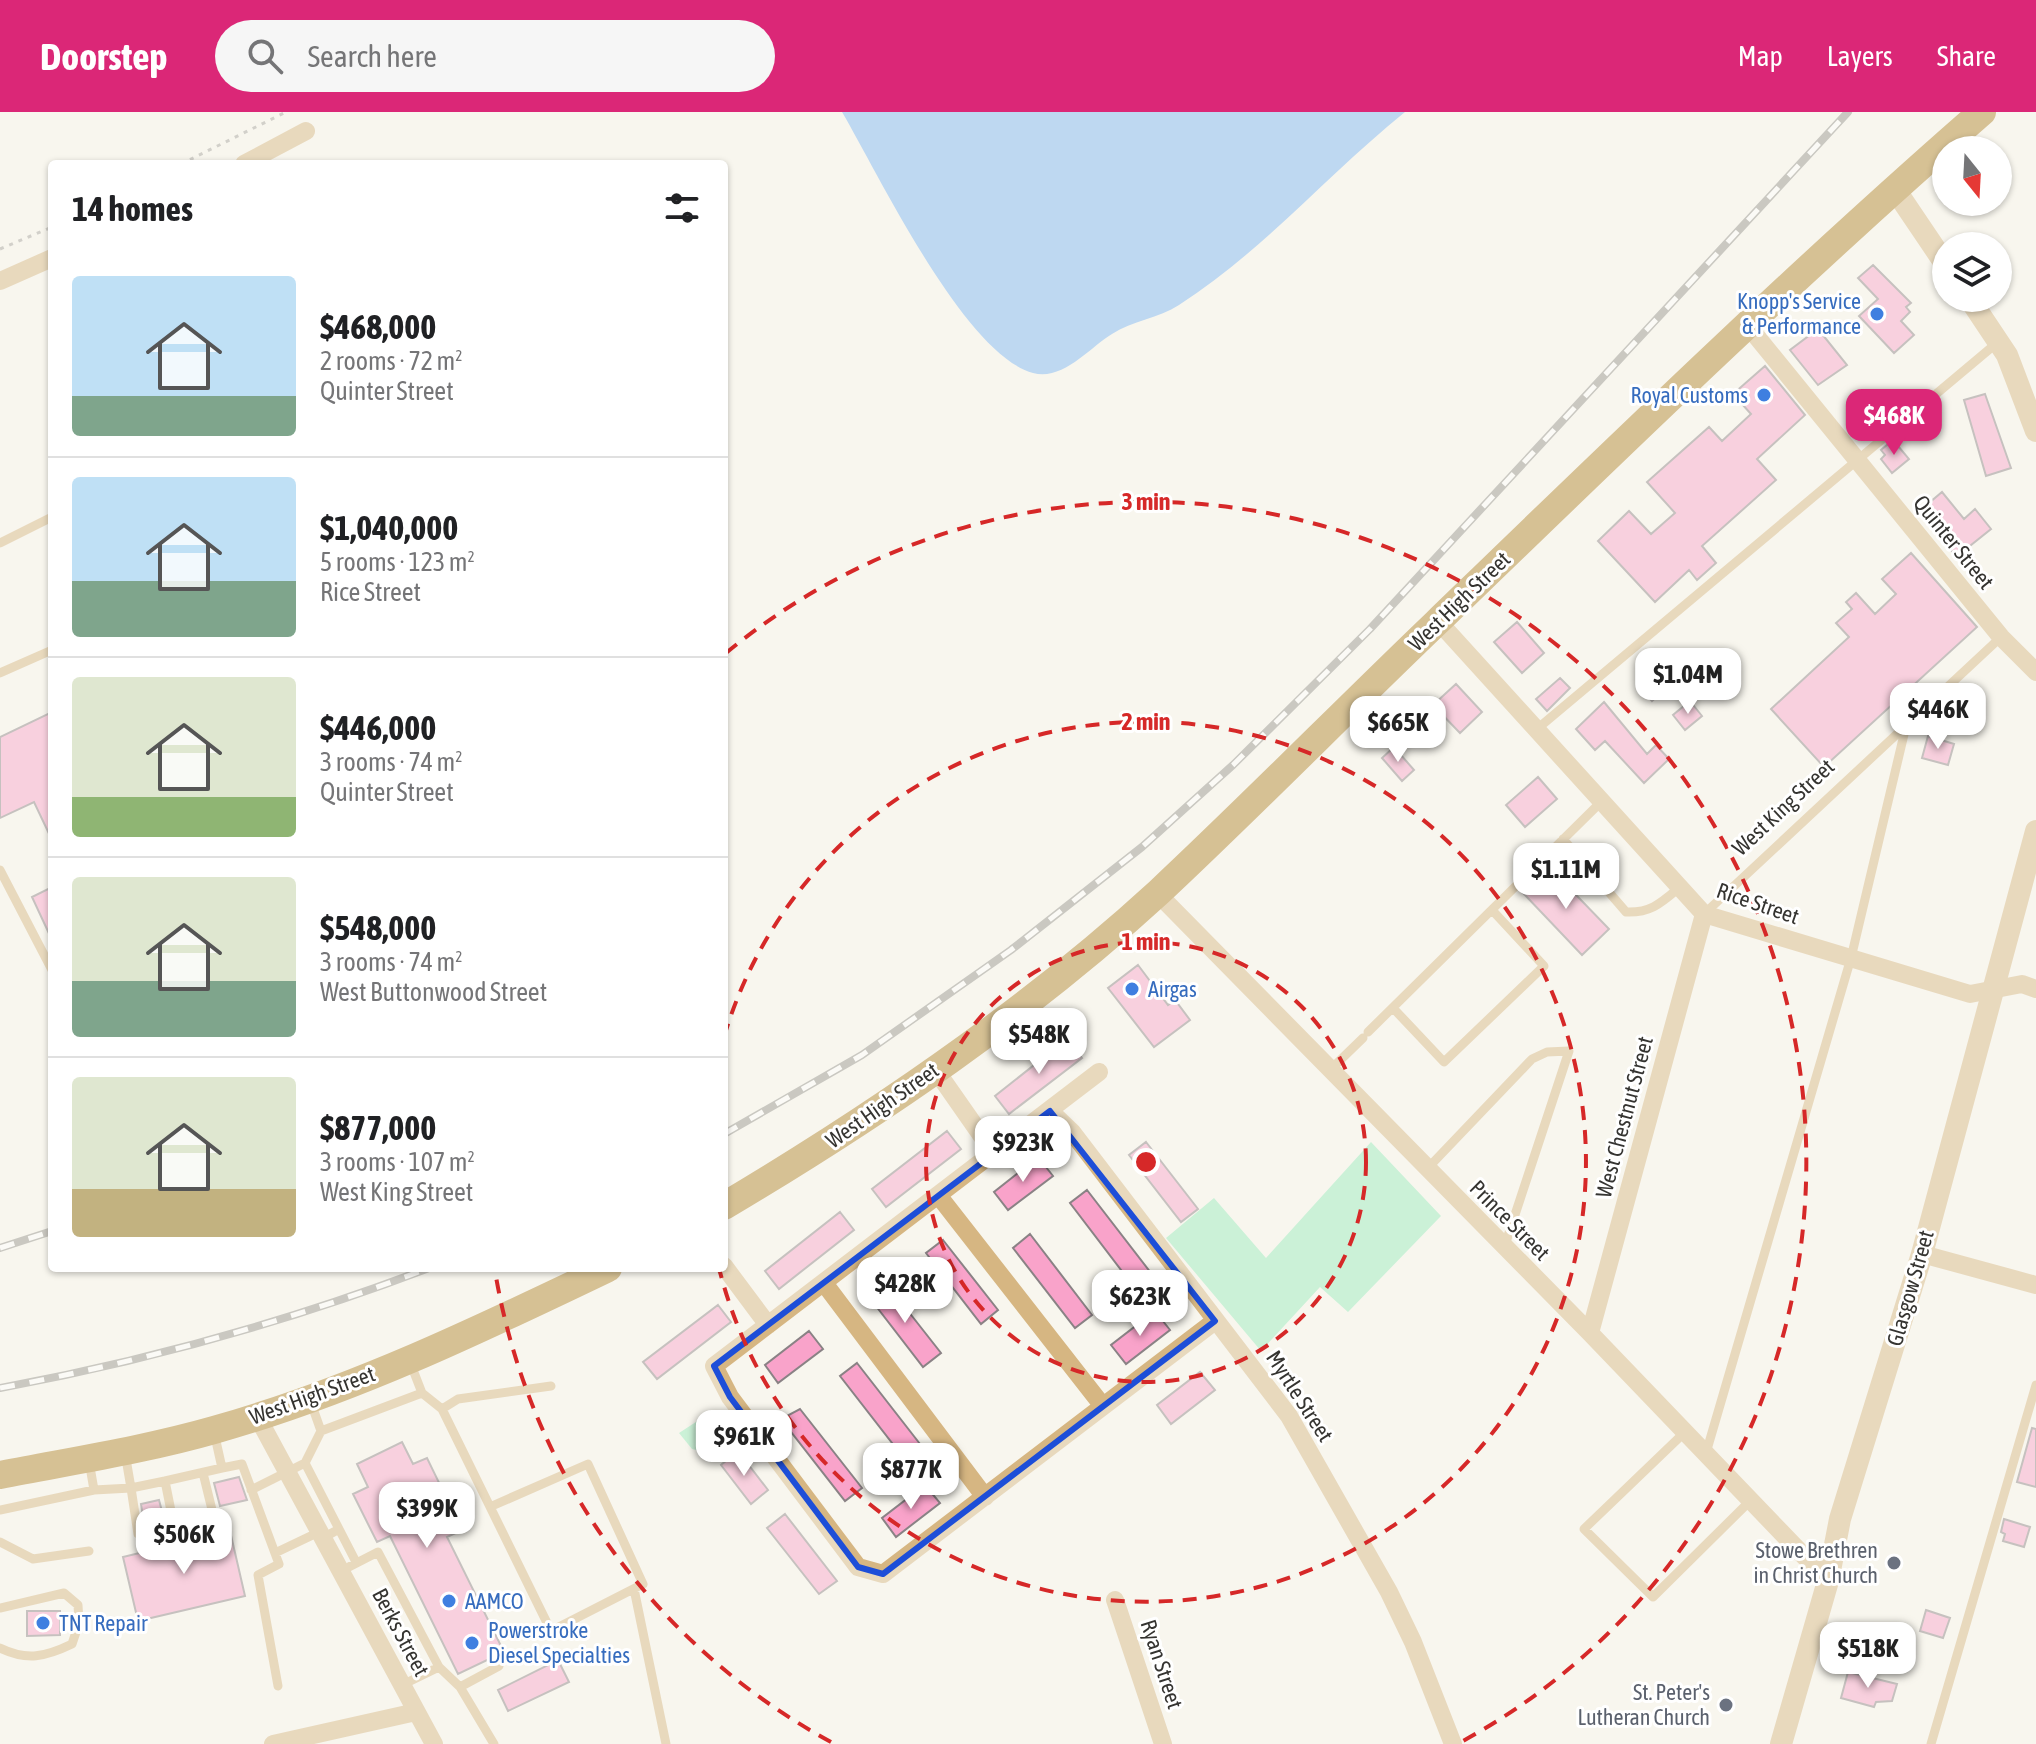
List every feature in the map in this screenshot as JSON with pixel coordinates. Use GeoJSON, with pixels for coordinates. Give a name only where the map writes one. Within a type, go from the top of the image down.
{"type":"FeatureCollection","features":[{"type":"Feature","properties":{"kind":"main road","name":"West High Street"},"geometry":{"type":"LineString","coordinates":[[728,1204],[837,1138],[935,1069],[1049,984],[1157,893],[1748,326],[1894,188],[1982,112]]}},
{"type":"Feature","properties":{"kind":"main road","name":"West High Street"},"geometry":{"type":"LineString","coordinates":[[0,1475],[213,1431],[478,1331],[600,1272]]}},
{"type":"Feature","properties":{"kind":"street"},"geometry":{"type":"LineString","coordinates":[[252,160],[306,131]]}},
{"type":"Feature","properties":{"kind":"street"},"geometry":{"type":"LineString","coordinates":[[1894,188],[1932,244]]}},
{"type":"Feature","properties":{"kind":"street"},"geometry":{"type":"LineString","coordinates":[[0,281],[48,260]]}},
{"type":"Feature","properties":{"kind":"street"},"geometry":{"type":"LineString","coordinates":[[1978,312],[2007,355],[2036,431]]}},
{"type":"Feature","properties":{"kind":"street","name":"Quinter Street"},"geometry":{"type":"LineString","coordinates":[[1748,326],[2001,637],[2036,672]]}},
{"type":"Feature","properties":{"kind":"street","name":"Rice Street"},"geometry":{"type":"LineString","coordinates":[[1438,621],[1704,914],[1970,994],[2022,984],[2036,989]]}},
{"type":"Feature","properties":{"kind":"street","name":"Glasgow Street"},"geometry":{"type":"LineString","coordinates":[[1781,1744],[1828,1581],[1840,1519],[1922,1254],[1990,991],[2036,831]]}},
{"type":"Feature","properties":{"kind":"street","name":"Prince Street"},"geometry":{"type":"LineString","coordinates":[[1157,893],[1426,1170],[1590,1333],[1828,1581]]}},
{"type":"Feature","properties":{"kind":"street","name":"West Chestnut Street"},"geometry":{"type":"LineString","coordinates":[[1590,1333],[1704,914]]}},
{"type":"Feature","properties":{"kind":"street"},"geometry":{"type":"LineString","coordinates":[[935,1069],[993,1152]]}},
{"type":"Feature","properties":{"kind":"street"},"geometry":{"type":"LineString","coordinates":[[1099,1072],[714,1366],[730,1397],[858,1567],[883,1574],[1215,1321]]}},
{"type":"Feature","properties":{"kind":"street","name":"Myrtle Street"},"geometry":{"type":"LineString","coordinates":[[1050,1111],[1072,1132],[1289,1416],[1389,1592],[1453,1744]]}},
{"type":"Feature","properties":{"kind":"street"},"geometry":{"type":"LineString","coordinates":[[938,1195],[1102,1405]]}},
{"type":"Feature","properties":{"kind":"street"},"geometry":{"type":"LineString","coordinates":[[1922,1254],[2036,1285]]}},
{"type":"Feature","properties":{"kind":"street"},"geometry":{"type":"LineString","coordinates":[[728,1271],[768,1325]]}},
{"type":"Feature","properties":{"kind":"street"},"geometry":{"type":"LineString","coordinates":[[824,1283],[985,1497]]}},
{"type":"Feature","properties":{"kind":"street","name":"Berks Street"},"geometry":{"type":"LineString","coordinates":[[257,1416],[287,1472],[348,1567],[402,1685],[434,1744]]}},
{"type":"Feature","properties":{"kind":"street","name":"Ryan Street"},"geometry":{"type":"LineString","coordinates":[[1115,1600],[1163,1744]]}},
{"type":"Feature","properties":{"kind":"street"},"geometry":{"type":"LineString","coordinates":[[273,1744],[416,1712]]}},
{"type":"Feature","properties":{"kind":"lane"},"geometry":{"type":"LineString","coordinates":[[1537,729],[1855,458],[1998,342]]}},
{"type":"Feature","properties":{"kind":"lane"},"geometry":{"type":"LineString","coordinates":[[0,543],[48,519]]}},
{"type":"Feature","properties":{"kind":"lane","name":"West King Street"},"geometry":{"type":"LineString","coordinates":[[1704,914],[2001,637]]}},
{"type":"Feature","properties":{"kind":"lane"},"geometry":{"type":"LineString","coordinates":[[0,673],[48,652]]}},
{"type":"Feature","properties":{"kind":"lane"},"geometry":{"type":"LineString","coordinates":[[1706,1453],[1851,958],[1906,726]]}},
{"type":"Feature","properties":{"kind":"lane"},"geometry":{"type":"LineString","coordinates":[[1329,1071],[1602,801]]}},
{"type":"Feature","properties":{"kind":"lane"},"geometry":{"type":"LineString","coordinates":[[1563,839],[1626,912],[1656,908],[1680,887]]}},
{"type":"Feature","properties":{"kind":"lane"},"geometry":{"type":"LineString","coordinates":[[0,870],[48,962]]}},
{"type":"Feature","properties":{"kind":"lane"},"geometry":{"type":"LineString","coordinates":[[1393,1008],[1444,1062],[1544,966],[1492,910]]}},
{"type":"Feature","properties":{"kind":"lane"},"geometry":{"type":"LineString","coordinates":[[1426,1170],[1532,1059],[1547,1052],[1569,1051],[1504,1248]]}},
{"type":"Feature","properties":{"kind":"lane"},"geometry":{"type":"LineString","coordinates":[[409,1359],[422,1393],[442,1409],[551,1631],[643,1584],[588,1464],[492,1506]]}},
{"type":"Feature","properties":{"kind":"lane"},"geometry":{"type":"LineString","coordinates":[[1931,1744],[2036,1385]]}},
{"type":"Feature","properties":{"kind":"lane"},"geometry":{"type":"LineString","coordinates":[[442,1409],[458,1399],[551,1386]]}},
{"type":"Feature","properties":{"kind":"lane"},"geometry":{"type":"LineString","coordinates":[[251,1495],[305,1463],[321,1431],[422,1393]]}},
{"type":"Feature","properties":{"kind":"lane"},"geometry":{"type":"LineString","coordinates":[[309,1397],[321,1431]]}},
{"type":"Feature","properties":{"kind":"lane"},"geometry":{"type":"LineString","coordinates":[[213,1431],[222,1468]]}},
{"type":"Feature","properties":{"kind":"lane"},"geometry":{"type":"LineString","coordinates":[[1685,1432],[1584,1529],[1653,1597],[1751,1500]]}},
{"type":"Feature","properties":{"kind":"lane"},"geometry":{"type":"LineString","coordinates":[[125,1450],[138,1534],[174,1526],[165,1481]]}},
{"type":"Feature","properties":{"kind":"lane"},"geometry":{"type":"LineString","coordinates":[[88,1458],[94,1490]]}},
{"type":"Feature","properties":{"kind":"lane"},"geometry":{"type":"LineString","coordinates":[[275,1553],[327,1533],[305,1463]]}},
{"type":"Feature","properties":{"kind":"lane"},"geometry":{"type":"LineString","coordinates":[[0,1510],[94,1490],[131,1488],[242,1464],[255,1512],[279,1564],[258,1575],[278,1686]]}},
{"type":"Feature","properties":{"kind":"lane"},"geometry":{"type":"LineString","coordinates":[[203,1473],[215,1505],[215,1522],[223,1520]]}},
{"type":"Feature","properties":{"kind":"lane"},"geometry":{"type":"LineString","coordinates":[[0,1542],[33,1559],[89,1551]]}},
{"type":"Feature","properties":{"kind":"lane"},"geometry":{"type":"LineString","coordinates":[[348,1567],[378,1552],[439,1667],[460,1687],[494,1744]]}},
{"type":"Feature","properties":{"kind":"lane"},"geometry":{"type":"LineString","coordinates":[[634,1589],[666,1744]]}},
{"type":"Feature","properties":{"kind":"lane"},"geometry":{"type":"LineString","coordinates":[[0,1608],[64,1593],[78,1605],[79,1623],[72,1644],[50,1655],[26,1658],[0,1648]]}},
{"type":"Feature","properties":{"kind":"lane"},"geometry":{"type":"LineString","coordinates":[[460,1687],[499,1666]]}},
{"type":"Feature","properties":{"kind":"lane"},"geometry":{"type":"LineString","coordinates":[[402,1685],[439,1667]]}},
{"type":"Feature","properties":{"kind":"path"},"geometry":{"type":"LineString","coordinates":[[189,160],[286,112]]}},
{"type":"Feature","properties":{"kind":"path"},"geometry":{"type":"LineString","coordinates":[[0,249],[48,229]]}},
{"type":"Feature","properties":{"kind":"highlighted area"},"geometry":{"type":"Polygon","coordinates":[[[1050,1111],[1215,1321],[883,1574],[858,1567],[730,1397],[714,1366],[1050,1111]]]}},
{"type":"Feature","properties":{"kind":"green space"},"geometry":{"type":"Polygon","coordinates":[[[1371,1142],[1441,1216],[1348,1312],[1320,1287],[1261,1351],[1166,1238],[1214,1198],[1266,1258],[1371,1142]]]}},
{"type":"Feature","properties":{"kind":"green space"},"geometry":{"type":"Polygon","coordinates":[[[702,1418],[720,1442],[705,1452],[692,1449],[679,1433],[702,1418]]]}},
{"type":"Feature","properties":{"kind":"water"},"geometry":{"type":"Polygon","coordinates":[[[842,112],[1405,112],[1267,237],[1210,284],[1179,305],[1112,334],[1065,368],[1044,374],[1033,373],[1006,359],[979,333],[952,299],[900,217],[842,112]]]}},
{"type":"Feature","properties":{"kind":"building"},"geometry":{"type":"Polygon","coordinates":[[[1873,265],[1911,303],[1906,307],[1910,312],[1901,321],[1914,335],[1894,353],[1859,316],[1878,299],[1858,278],[1873,265]]]}},
{"type":"Feature","properties":{"kind":"building"},"geometry":{"type":"Polygon","coordinates":[[[1818,329],[1847,365],[1818,385],[1790,350],[1818,329]]]}},
{"type":"Feature","properties":{"kind":"building"},"geometry":{"type":"Polygon","coordinates":[[[1765,366],[1805,415],[1757,459],[1776,480],[1702,546],[1716,563],[1697,580],[1689,570],[1655,602],[1598,541],[1629,511],[1651,534],[1675,513],[1647,482],[1709,427],[1722,441],[1751,414],[1733,394],[1765,366]]]}},
{"type":"Feature","properties":{"kind":"building"},"geometry":{"type":"Polygon","coordinates":[[[1886,393],[1901,412],[1872,438],[1858,420],[1886,393]]]}},
{"type":"Feature","properties":{"kind":"building"},"geometry":{"type":"Polygon","coordinates":[[[1985,394],[2011,468],[1986,476],[1964,400],[1985,394]]]}},
{"type":"Feature","properties":{"kind":"building"},"geometry":{"type":"Polygon","coordinates":[[[1893,440],[1909,459],[1892,473],[1881,459],[1885,455],[1881,450],[1893,440]]]}},
{"type":"Feature","properties":{"kind":"building"},"geometry":{"type":"Polygon","coordinates":[[[1942,492],[1964,519],[1975,509],[1991,529],[1956,557],[1922,509],[1942,492]]]}},
{"type":"Feature","properties":{"kind":"building"},"geometry":{"type":"Polygon","coordinates":[[[1911,553],[1977,627],[1824,767],[1771,709],[1849,637],[1836,623],[1852,609],[1846,602],[1856,593],[1875,614],[1896,594],[1882,579],[1911,553]]]}},
{"type":"Feature","properties":{"kind":"building"},"geometry":{"type":"Polygon","coordinates":[[[1517,622],[1544,653],[1522,673],[1494,642],[1517,622]]]}},
{"type":"Feature","properties":{"kind":"building"},"geometry":{"type":"Polygon","coordinates":[[[1652,674],[1665,689],[1652,701],[1639,686],[1652,674]]]}},
{"type":"Feature","properties":{"kind":"building"},"geometry":{"type":"Polygon","coordinates":[[[1560,678],[1570,688],[1547,711],[1536,699],[1560,678]]]}},
{"type":"Feature","properties":{"kind":"building"},"geometry":{"type":"Polygon","coordinates":[[[1456,684],[1482,712],[1460,733],[1433,705],[1456,684]]]}},
{"type":"Feature","properties":{"kind":"building"},"geometry":{"type":"Polygon","coordinates":[[[1690,701],[1702,716],[1685,730],[1673,715],[1690,701]]]}},
{"type":"Feature","properties":{"kind":"building"},"geometry":{"type":"Polygon","coordinates":[[[1604,702],[1647,754],[1656,745],[1669,759],[1644,783],[1605,741],[1595,750],[1576,729],[1604,702]]]}},
{"type":"Feature","properties":{"kind":"building"},"geometry":{"type":"Polygon","coordinates":[[[48,714],[48,832],[34,802],[0,818],[0,737],[48,714]]]}},
{"type":"Feature","properties":{"kind":"building"},"geometry":{"type":"Polygon","coordinates":[[[1928,736],[1954,744],[1948,765],[1922,758],[1928,736]]]}},
{"type":"Feature","properties":{"kind":"building"},"geometry":{"type":"Polygon","coordinates":[[[1394,747],[1414,770],[1402,781],[1382,758],[1394,747]]]}},
{"type":"Feature","properties":{"kind":"building"},"geometry":{"type":"Polygon","coordinates":[[[1538,777],[1557,799],[1525,827],[1506,805],[1538,777]]]}},
{"type":"Feature","properties":{"kind":"building"},"geometry":{"type":"Polygon","coordinates":[[[1549,867],[1609,929],[1582,955],[1523,893],[1549,867]]]}},
{"type":"Feature","properties":{"kind":"building"},"geometry":{"type":"Polygon","coordinates":[[[48,889],[48,931],[32,897],[48,889]]]}},
{"type":"Feature","properties":{"kind":"building"},"geometry":{"type":"Polygon","coordinates":[[[1138,965],[1168,1005],[1175,1000],[1190,1020],[1154,1047],[1108,988],[1138,965]]]}},
{"type":"Feature","properties":{"kind":"building"},"geometry":{"type":"Polygon","coordinates":[[[1067,1039],[1082,1058],[1009,1114],[995,1096],[1067,1039]]]}},
{"type":"Feature","properties":{"kind":"building"},"geometry":{"type":"Polygon","coordinates":[[[947,1131],[961,1149],[886,1207],[872,1189],[947,1131]]]}},
{"type":"Feature","properties":{"kind":"building"},"geometry":{"type":"Polygon","coordinates":[[[1146,1142],[1198,1209],[1181,1222],[1129,1155],[1146,1142]]]}},
{"type":"Feature","properties":{"kind":"building"},"geometry":{"type":"Polygon","coordinates":[[[1038,1157],[1053,1176],[1008,1210],[994,1192],[1038,1157]]]}},
{"type":"Feature","properties":{"kind":"building"},"geometry":{"type":"Polygon","coordinates":[[[1087,1190],[1151,1273],[1134,1287],[1070,1203],[1087,1190]]]}},
{"type":"Feature","properties":{"kind":"building"},"geometry":{"type":"Polygon","coordinates":[[[840,1212],[854,1230],[779,1289],[765,1271],[840,1212]]]}},
{"type":"Feature","properties":{"kind":"building"},"geometry":{"type":"Polygon","coordinates":[[[1030,1234],[1092,1315],[1075,1328],[1013,1248],[1030,1234]]]}},
{"type":"Feature","properties":{"kind":"building"},"geometry":{"type":"Polygon","coordinates":[[[943,1240],[998,1310],[981,1324],[926,1253],[943,1240]]]}},
{"type":"Feature","properties":{"kind":"building"},"geometry":{"type":"Polygon","coordinates":[[[886,1283],[941,1353],[923,1367],[869,1297],[886,1283]]]}},
{"type":"Feature","properties":{"kind":"building"},"geometry":{"type":"Polygon","coordinates":[[[718,1305],[731,1322],[657,1379],[643,1362],[718,1305]]]}},
{"type":"Feature","properties":{"kind":"building"},"geometry":{"type":"Polygon","coordinates":[[[1155,1311],[1170,1330],[1126,1364],[1111,1345],[1155,1311]]]}},
{"type":"Feature","properties":{"kind":"building"},"geometry":{"type":"Polygon","coordinates":[[[809,1331],[823,1349],[778,1383],[765,1365],[809,1331]]]}},
{"type":"Feature","properties":{"kind":"building"},"geometry":{"type":"Polygon","coordinates":[[[857,1363],[920,1444],[903,1457],[840,1376],[857,1363]]]}},
{"type":"Feature","properties":{"kind":"building"},"geometry":{"type":"Polygon","coordinates":[[[1200,1372],[1215,1390],[1171,1424],[1157,1405],[1200,1372]]]}},
{"type":"Feature","properties":{"kind":"building"},"geometry":{"type":"Polygon","coordinates":[[[800,1409],[862,1488],[845,1501],[781,1419],[800,1409]]]}},
{"type":"Feature","properties":{"kind":"building"},"geometry":{"type":"Polygon","coordinates":[[[2032,1428],[2036,1429],[2036,1487],[2017,1482],[2032,1428]]]}},
{"type":"Feature","properties":{"kind":"building"},"geometry":{"type":"Polygon","coordinates":[[[402,1442],[413,1464],[427,1458],[462,1530],[447,1537],[504,1652],[458,1674],[390,1536],[377,1542],[353,1494],[368,1487],[357,1464],[402,1442]]]}},
{"type":"Feature","properties":{"kind":"building"},"geometry":{"type":"Polygon","coordinates":[[[738,1451],[768,1490],[751,1504],[721,1465],[738,1451]]]}},
{"type":"Feature","properties":{"kind":"building"},"geometry":{"type":"Polygon","coordinates":[[[239,1477],[247,1500],[220,1506],[214,1483],[239,1477]]]}},
{"type":"Feature","properties":{"kind":"building"},"geometry":{"type":"Polygon","coordinates":[[[925,1485],[940,1503],[896,1537],[882,1518],[925,1485]]]}},
{"type":"Feature","properties":{"kind":"building"},"geometry":{"type":"Polygon","coordinates":[[[159,1500],[164,1519],[144,1523],[141,1504],[159,1500]]]}},
{"type":"Feature","properties":{"kind":"building"},"geometry":{"type":"Polygon","coordinates":[[[785,1514],[837,1581],[819,1594],[767,1528],[785,1514]]]}},
{"type":"Feature","properties":{"kind":"building"},"geometry":{"type":"Polygon","coordinates":[[[2004,1519],[2030,1527],[2024,1547],[2003,1541],[2005,1534],[2001,1532],[2004,1519]]]}},
{"type":"Feature","properties":{"kind":"building"},"geometry":{"type":"Polygon","coordinates":[[[230,1531],[245,1596],[138,1621],[123,1557],[230,1531]]]}},
{"type":"Feature","properties":{"kind":"building"},"geometry":{"type":"Polygon","coordinates":[[[1926,1610],[1950,1618],[1943,1638],[1920,1631],[1926,1610]]]}},
{"type":"Feature","properties":{"kind":"building","name":"TNT Repair"},"geometry":{"type":"Polygon","coordinates":[[[27,1611],[60,1611],[60,1635],[27,1636],[27,1611]]]}},
{"type":"Feature","properties":{"kind":"building"},"geometry":{"type":"Polygon","coordinates":[[[558,1660],[569,1682],[508,1711],[498,1690],[558,1660]]]}},
{"type":"Feature","properties":{"kind":"building"},"geometry":{"type":"Polygon","coordinates":[[[1848,1672],[1897,1684],[1892,1701],[1876,1702],[1874,1707],[1841,1698],[1848,1672]]]}},
{"type":"Feature","properties":{"kind":"railway"},"geometry":{"type":"LineString","coordinates":[[728,1132],[862,1055],[1011,950],[1142,847],[1233,765],[1370,629],[1848,112]]}},
{"type":"Feature","properties":{"kind":"railway"},"geometry":{"type":"LineString","coordinates":[[0,1248],[48,1232]]}},
{"type":"Feature","properties":{"kind":"railway"},"geometry":{"type":"LineString","coordinates":[[0,1388],[217,1338],[418,1272]]}},
{"type":"Feature","properties":{"kind":"place","name":"Knopp's Service & Performance"},"geometry":{"type":"Point","coordinates":[1877,314]}},
{"type":"Feature","properties":{"kind":"place","name":"Royal Customs"},"geometry":{"type":"Point","coordinates":[1764,395]}},
{"type":"Feature","properties":{"kind":"place","name":"Airgas"},"geometry":{"type":"Point","coordinates":[1132,989]}},
{"type":"Feature","properties":{"kind":"place","name":"Stowe Brethren in Christ Church"},"geometry":{"type":"Point","coordinates":[1894,1563]}},
{"type":"Feature","properties":{"kind":"place","name":"AAMCO"},"geometry":{"type":"Point","coordinates":[449,1601]}},
{"type":"Feature","properties":{"kind":"place","name":"TNT Repair"},"geometry":{"type":"Point","coordinates":[43,1623]}},
{"type":"Feature","properties":{"kind":"place","name":"Powerstroke Diesel Specialties"},"geometry":{"type":"Point","coordinates":[472,1643]}},
{"type":"Feature","properties":{"kind":"place","name":"St. Peter's Lutheran Church"},"geometry":{"type":"Point","coordinates":[1726,1705]}}]}
